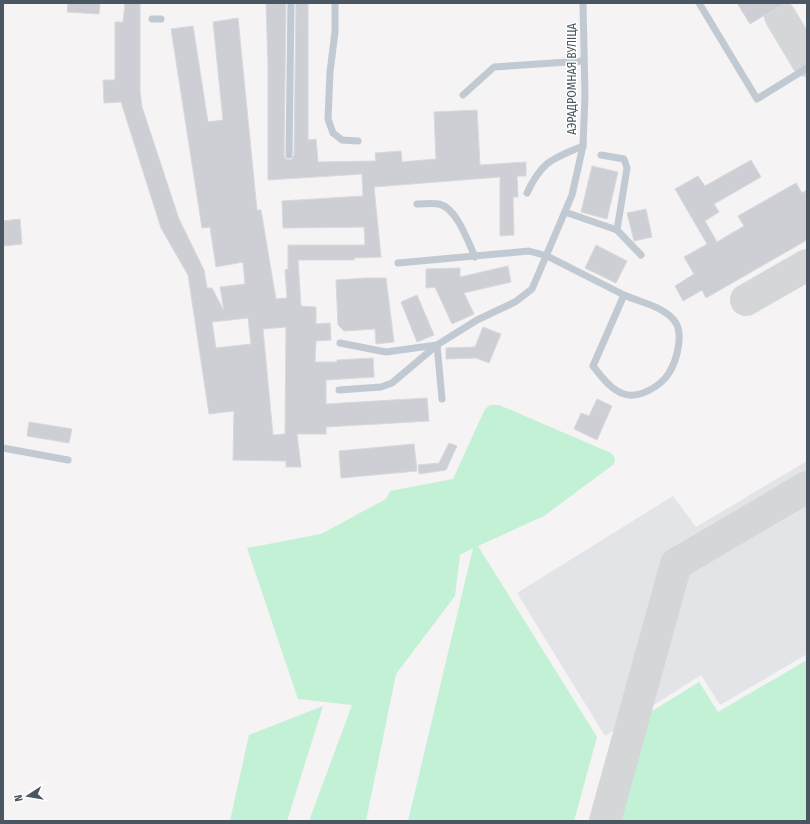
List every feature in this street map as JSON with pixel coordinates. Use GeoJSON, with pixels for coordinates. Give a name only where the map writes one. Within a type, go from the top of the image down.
{"type":"FeatureCollection","features":[{"type":"Feature","properties":{"kind":"lane"},"geometry":{"type":"LineString","coordinates":[[289,155],[291,3]]}},
{"type":"Feature","properties":{"kind":"lane"},"geometry":{"type":"LineString","coordinates":[[335,3],[335,32],[330,72],[328,119],[333,133],[342,140],[358,141]]}},
{"type":"Feature","properties":{"kind":"lane","name":"АЭРАДРОМНАЯ ВУЛІЦА"},"geometry":{"type":"LineString","coordinates":[[437,345],[477,320],[515,302],[532,289],[565,212],[572,195],[583,146],[585,96],[583,3]]}},
{"type":"Feature","properties":{"kind":"lane"},"geometry":{"type":"LineString","coordinates":[[699,3],[757,99],[807,68]]}},
{"type":"Feature","properties":{"kind":"lane"},"geometry":{"type":"LineString","coordinates":[[152,19],[160,19]]}},
{"type":"Feature","properties":{"kind":"lane"},"geometry":{"type":"LineString","coordinates":[[463,95],[494,67],[584,61]]}},
{"type":"Feature","properties":{"kind":"lane"},"geometry":{"type":"LineString","coordinates":[[527,193],[536,174],[545,164],[583,146]]}},
{"type":"Feature","properties":{"kind":"lane"},"geometry":{"type":"LineString","coordinates":[[601,155],[624,159],[628,168],[617,230]]}},
{"type":"Feature","properties":{"kind":"lane"},"geometry":{"type":"LineString","coordinates":[[417,204],[440,204],[448,208],[455,216],[475,257]]}},
{"type":"Feature","properties":{"kind":"lane"},"geometry":{"type":"LineString","coordinates":[[565,212],[617,230],[641,255]]}},
{"type":"Feature","properties":{"kind":"lane"},"geometry":{"type":"LineString","coordinates":[[398,263],[529,251],[546,256],[624,296],[663,310],[675,320],[680,341],[669,374],[653,388],[639,394],[624,394],[609,385],[593,366],[624,296]]}},
{"type":"Feature","properties":{"kind":"lane"},"geometry":{"type":"LineString","coordinates":[[340,343],[386,352],[437,345]]}},
{"type":"Feature","properties":{"kind":"lane"},"geometry":{"type":"LineString","coordinates":[[339,390],[381,387],[392,383],[437,345]]}},
{"type":"Feature","properties":{"kind":"lane"},"geometry":{"type":"LineString","coordinates":[[437,345],[442,399]]}},
{"type":"Feature","properties":{"kind":"lane"},"geometry":{"type":"LineString","coordinates":[[3,448],[68,460]]}},
{"type":"Feature","properties":{"kind":"shaded area"},"geometry":{"type":"Polygon","coordinates":[[[807,461],[807,654],[720,705],[701,675],[605,736],[517,593],[673,496],[696,527],[807,461]]]}},
{"type":"Feature","properties":{"kind":"green space"},"geometry":{"type":"Polygon","coordinates":[[[490,405],[499,405],[611,453],[615,458],[614,464],[544,516],[478,546],[597,737],[574,821],[408,821],[473,548],[460,555],[455,596],[396,674],[366,821],[309,821],[352,705],[298,699],[247,548],[321,534],[386,499],[390,491],[453,479],[485,409],[490,405]]]}},
{"type":"Feature","properties":{"kind":"green space"},"geometry":{"type":"Polygon","coordinates":[[[807,660],[807,821],[621,821],[649,713],[699,682],[718,712],[807,660]]]}},
{"type":"Feature","properties":{"kind":"green space"},"geometry":{"type":"Polygon","coordinates":[[[323,706],[287,821],[230,821],[249,735],[323,706]]]}},
{"type":"Feature","properties":{"kind":"building"},"geometry":{"type":"Polygon","coordinates":[[[68,3],[100,3],[99,14],[67,12],[68,3]]]}},
{"type":"Feature","properties":{"kind":"building"},"geometry":{"type":"Polygon","coordinates":[[[125,3],[140,3],[140,91],[142,107],[179,219],[204,270],[207,288],[212,288],[224,311],[220,287],[245,284],[243,262],[216,267],[210,227],[202,228],[171,29],[193,26],[208,122],[223,120],[213,22],[238,18],[257,210],[261,210],[276,299],[287,298],[285,270],[288,269],[288,245],[365,245],[364,227],[283,228],[282,201],[363,196],[362,174],[268,180],[268,65],[266,3],[286,3],[284,155],[286,159],[291,160],[294,155],[296,3],[308,3],[308,140],[316,139],[318,162],[376,161],[375,153],[401,151],[402,162],[436,159],[434,112],[477,110],[480,165],[526,162],[526,176],[517,176],[518,197],[513,197],[514,235],[500,236],[500,177],[374,187],[381,257],[354,258],[354,260],[298,260],[301,306],[316,307],[316,324],[330,323],[331,340],[316,341],[315,362],[337,362],[337,360],[373,358],[374,377],[326,380],[326,404],[427,398],[429,421],[326,427],[326,434],[297,434],[301,467],[286,467],[286,461],[233,460],[234,411],[209,414],[188,275],[161,228],[121,102],[104,103],[103,80],[115,80],[115,22],[123,22],[125,3]],[[248,318],[212,322],[216,348],[251,344],[248,318]],[[286,327],[263,329],[273,435],[285,434],[286,327]]]}},
{"type":"Feature","properties":{"kind":"building"},"geometry":{"type":"Polygon","coordinates":[[[737,3],[785,3],[750,24],[737,3]]]}},
{"type":"Feature","properties":{"kind":"building"},"geometry":{"type":"Polygon","coordinates":[[[751,160],[761,177],[714,204],[719,212],[705,221],[717,242],[744,226],[738,216],[796,183],[802,193],[807,190],[807,240],[706,298],[702,290],[683,301],[675,286],[694,274],[684,257],[707,244],[675,189],[698,176],[705,186],[751,160]]]}},
{"type":"Feature","properties":{"kind":"building"},"geometry":{"type":"Polygon","coordinates":[[[592,166],[618,172],[607,219],[581,212],[592,166]]]}},
{"type":"Feature","properties":{"kind":"building"},"geometry":{"type":"Polygon","coordinates":[[[646,209],[652,237],[634,241],[627,213],[646,209]]]}},
{"type":"Feature","properties":{"kind":"building"},"geometry":{"type":"Polygon","coordinates":[[[20,219],[22,244],[3,246],[3,221],[20,219]]]}},
{"type":"Feature","properties":{"kind":"building"},"geometry":{"type":"Polygon","coordinates":[[[596,245],[627,261],[616,283],[585,268],[596,245]]]}},
{"type":"Feature","properties":{"kind":"building"},"geometry":{"type":"Polygon","coordinates":[[[508,266],[511,282],[464,293],[474,314],[452,324],[435,287],[426,288],[426,269],[460,268],[460,277],[508,266]]]}},
{"type":"Feature","properties":{"kind":"building"},"geometry":{"type":"Polygon","coordinates":[[[386,278],[394,342],[376,344],[375,329],[344,331],[338,325],[336,280],[386,278]]]}},
{"type":"Feature","properties":{"kind":"building"},"geometry":{"type":"Polygon","coordinates":[[[417,295],[434,335],[417,342],[401,302],[417,295]]]}},
{"type":"Feature","properties":{"kind":"building"},"geometry":{"type":"Polygon","coordinates":[[[483,327],[501,334],[489,363],[476,358],[446,359],[446,348],[475,347],[483,327]]]}},
{"type":"Feature","properties":{"kind":"building"},"geometry":{"type":"Polygon","coordinates":[[[597,399],[612,406],[597,440],[574,429],[581,413],[589,416],[597,399]]]}},
{"type":"Feature","properties":{"kind":"building"},"geometry":{"type":"Polygon","coordinates":[[[29,422],[72,429],[69,443],[27,436],[29,422]]]}},
{"type":"Feature","properties":{"kind":"building"},"geometry":{"type":"Polygon","coordinates":[[[449,443],[457,446],[446,470],[419,474],[418,465],[439,463],[449,443]]]}},
{"type":"Feature","properties":{"kind":"building"},"geometry":{"type":"Polygon","coordinates":[[[414,444],[417,471],[341,478],[339,451],[414,444]]]}},
{"type":"Feature","properties":{"kind":"taxiway"},"geometry":{"type":"LineString","coordinates":[[780,16],[807,61]]}},
{"type":"Feature","properties":{"kind":"taxiway"},"geometry":{"type":"LineString","coordinates":[[746,300],[807,265]]}},
{"type":"Feature","properties":{"kind":"taxiway"},"geometry":{"type":"LineString","coordinates":[[605,821],[676,564],[807,487]]}}]}
